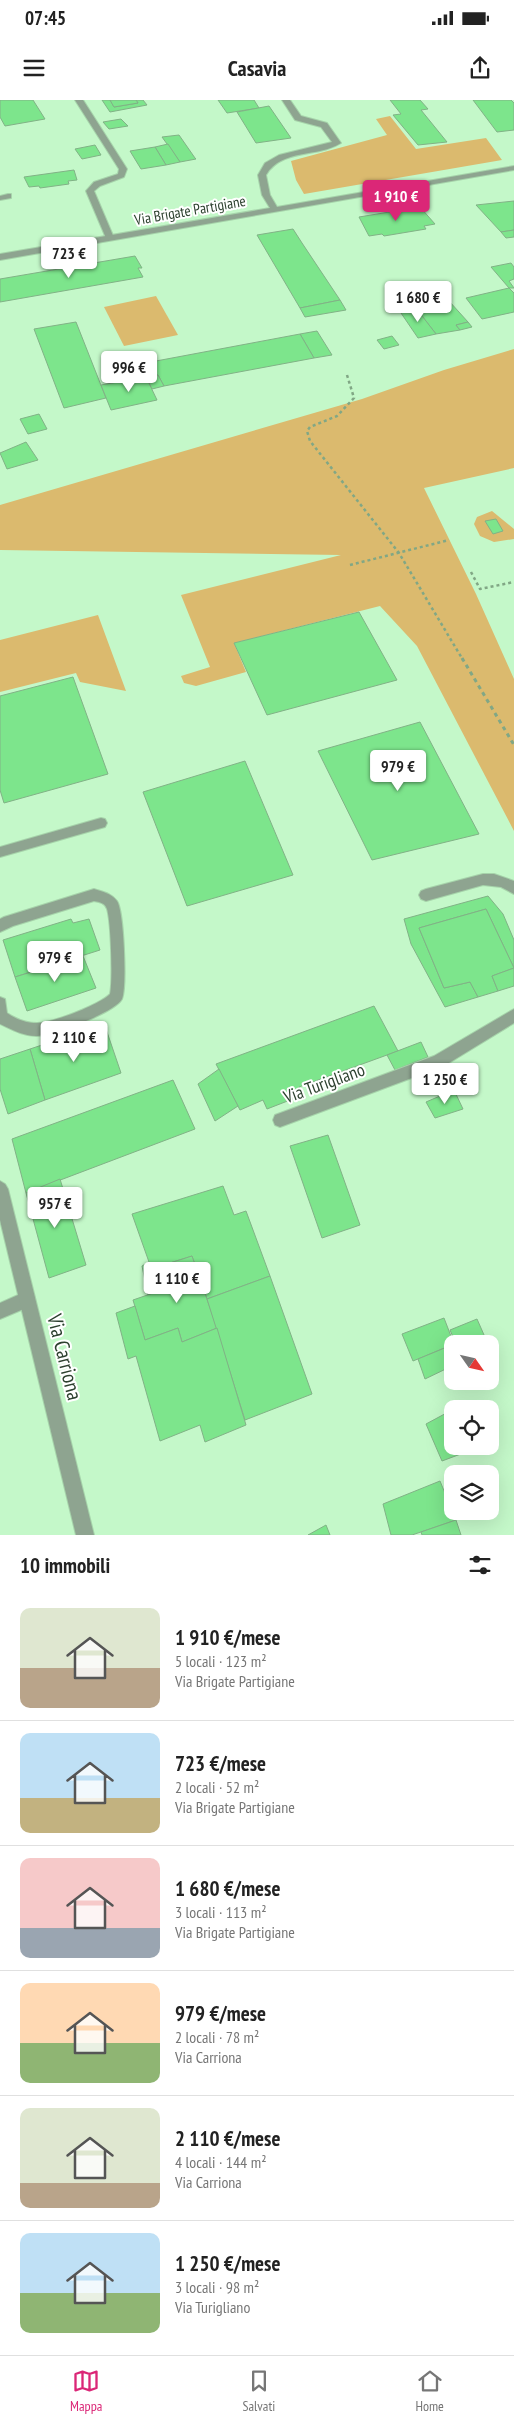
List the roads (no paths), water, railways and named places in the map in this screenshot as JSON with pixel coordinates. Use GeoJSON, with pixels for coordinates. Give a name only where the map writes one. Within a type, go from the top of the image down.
{"type":"FeatureCollection","features":[{"type":"Feature","properties":{"kind":"street"},"geometry":{"type":"LineString","coordinates":[[80,100],[123,169],[121,176],[97,184],[90,191],[110,238]]}},
{"type":"Feature","properties":{"kind":"street","name":"Via Brigate Partigiane"},"geometry":{"type":"LineString","coordinates":[[275,209],[266,195],[262,175],[268,165],[282,157],[337,143],[324,125],[298,118],[286,100]]}},
{"type":"Feature","properties":{"kind":"street","name":"Via Brigate Partigiane"},"geometry":{"type":"LineString","coordinates":[[0,257],[514,168]]}},
{"type":"Feature","properties":{"kind":"street"},"geometry":{"type":"LineString","coordinates":[[0,852],[101,823]]}},
{"type":"Feature","properties":{"kind":"street"},"geometry":{"type":"LineString","coordinates":[[426,895],[485,879],[509,884],[514,888]]}},
{"type":"Feature","properties":{"kind":"street"},"geometry":{"type":"LineString","coordinates":[[0,926],[9,921],[94,895],[106,898],[113,906],[118,979],[116,994],[110,1003],[101,1009],[42,1029],[33,1030],[16,1026],[0,1018],[0,1003]]}},
{"type":"Feature","properties":{"kind":"street","name":"Via Turigliano"},"geometry":{"type":"LineString","coordinates":[[280,1120],[439,1061],[514,1016]]}},
{"type":"Feature","properties":{"kind":"street","name":"Via Carriona"},"geometry":{"type":"LineString","coordinates":[[1,1194],[85,1535]]}},
{"type":"Feature","properties":{"kind":"street"},"geometry":{"type":"LineString","coordinates":[[0,1311],[27,1299]]}}]}
